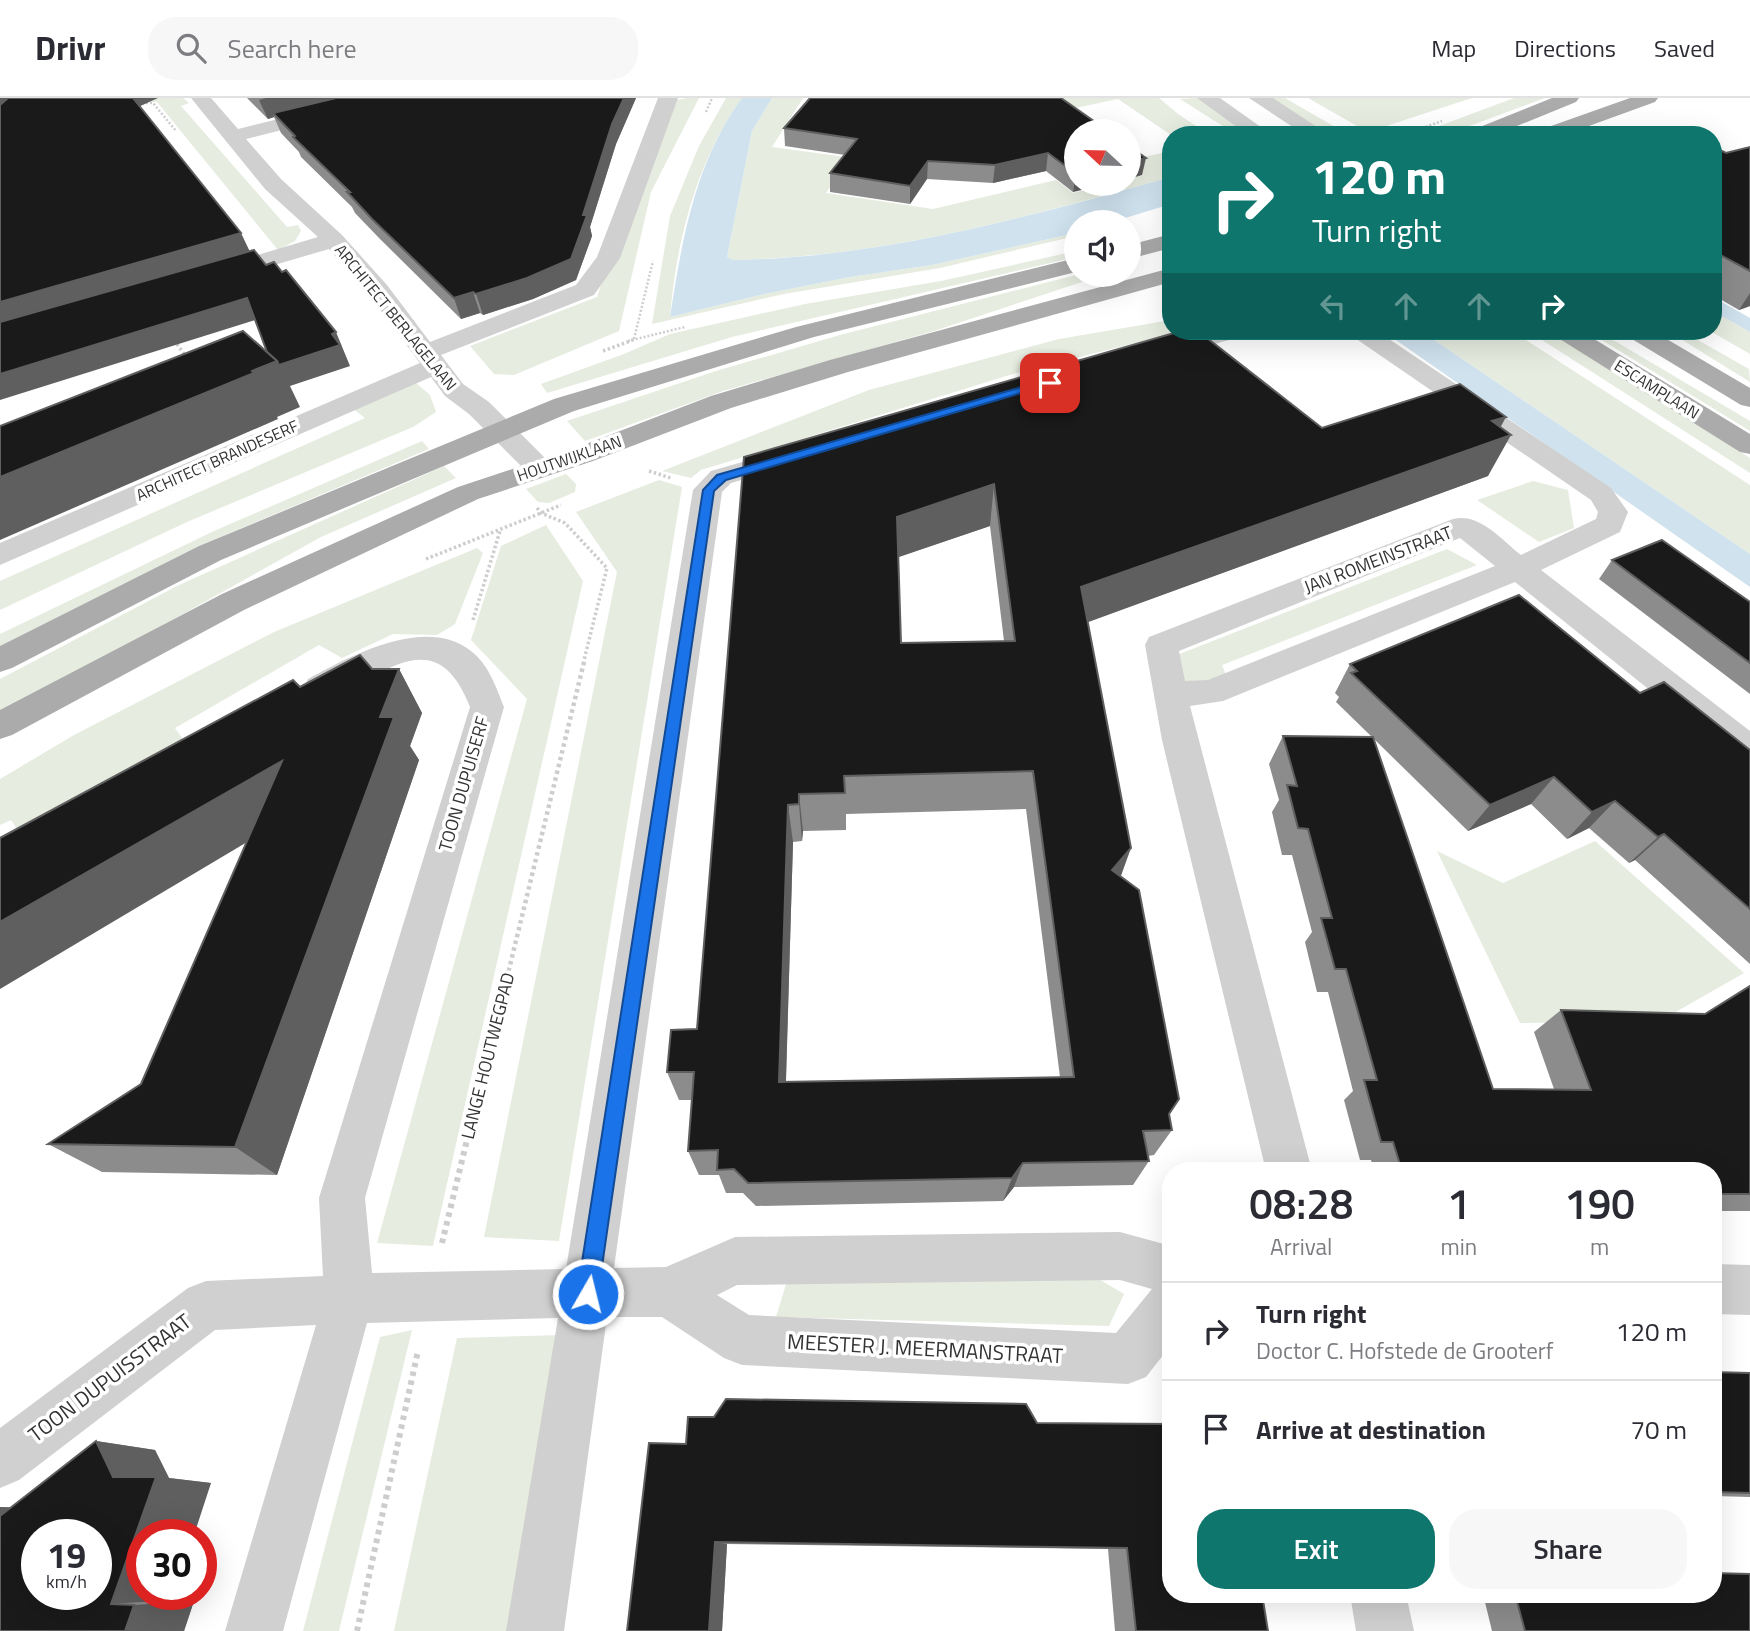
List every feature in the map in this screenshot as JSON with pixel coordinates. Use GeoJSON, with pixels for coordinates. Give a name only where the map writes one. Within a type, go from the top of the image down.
{"type":"FeatureCollection","features":[{"type":"Feature","properties":{"kind":"main road"},"geometry":{"type":"LineString","coordinates":[[1499,126],[1569,98]]}},
{"type":"Feature","properties":{"kind":"main road"},"geometry":{"type":"LineString","coordinates":[[1569,126],[1648,98]]}},
{"type":"Feature","properties":{"kind":"main road"},"geometry":{"type":"LineString","coordinates":[[1141,249],[1162,243]]}},
{"type":"Feature","properties":{"kind":"main road"},"geometry":{"type":"LineString","coordinates":[[0,660],[210,553],[564,405],[805,332],[1064,268]]}},
{"type":"Feature","properties":{"kind":"main road","name":"HOUTWIJKLAAN"},"geometry":{"type":"LineString","coordinates":[[0,726],[233,602],[468,493],[721,402],[839,366],[1162,277]]}},
{"type":"Feature","properties":{"kind":"main road","name":"ESCAMPLAAN"},"geometry":{"type":"LineString","coordinates":[[1579,340],[1750,446]]}},
{"type":"Feature","properties":{"kind":"main road"},"geometry":{"type":"LineString","coordinates":[[1651,340],[1750,398]]}},
{"type":"Feature","properties":{"kind":"street","name":"ARCHITECT BERLAGELAAN"},"geometry":{"type":"LineString","coordinates":[[201,98],[273,184],[334,240],[378,290],[454,390],[479,408],[540,469]]}},
{"type":"Feature","properties":{"kind":"street"},"geometry":{"type":"LineString","coordinates":[[235,136],[387,98]]}},
{"type":"Feature","properties":{"kind":"street","name":"ARCHITECT BRANDESERF"},"geometry":{"type":"LineString","coordinates":[[0,555],[585,290],[608,258],[668,98]]}},
{"type":"Feature","properties":{"kind":"street"},"geometry":{"type":"LineString","coordinates":[[1207,98],[1249,126]]}},
{"type":"Feature","properties":{"kind":"street"},"geometry":{"type":"LineString","coordinates":[[1259,98],[1304,126]]}},
{"type":"Feature","properties":{"kind":"street"},"geometry":{"type":"LineString","coordinates":[[194,281],[334,240]]}},
{"type":"Feature","properties":{"kind":"street"},"geometry":{"type":"LineString","coordinates":[[1129,360],[1201,340]]}},
{"type":"Feature","properties":{"kind":"street"},"geometry":{"type":"LineString","coordinates":[[1170,695],[1212,692],[1520,568],[1609,525],[1613,512],[1601,494],[1374,340]]}},
{"type":"Feature","properties":{"kind":"street"},"geometry":{"type":"LineString","coordinates":[[536,1631],[709,490],[722,477],[814,451]]}},
{"type":"Feature","properties":{"kind":"street","name":"JAN ROMEINSTRAAT"},"geometry":{"type":"LineString","coordinates":[[1287,1162],[1170,695],[1161,645],[1464,526],[1520,568]]}},
{"type":"Feature","properties":{"kind":"street"},"geometry":{"type":"LineString","coordinates":[[1520,568],[1750,750]]}},
{"type":"Feature","properties":{"kind":"street"},"geometry":{"type":"LineString","coordinates":[[289,706],[393,651],[432,648],[461,658]]}},
{"type":"Feature","properties":{"kind":"street","name":"TOON DUPUISERF"},"geometry":{"type":"LineString","coordinates":[[254,1631],[349,1299],[342,1198],[486,707],[481,683],[461,658]]}},
{"type":"Feature","properties":{"kind":"street"},"geometry":{"type":"LineString","coordinates":[[349,1299],[430,1295],[668,1292],[735,1261],[1120,1256],[1162,1268]]}},
{"type":"Feature","properties":{"kind":"street"},"geometry":{"type":"LineString","coordinates":[[1722,1289],[1750,1290]]}},
{"type":"Feature","properties":{"kind":"street","name":"MEESTER J. MEERMANSTRAAT"},"geometry":{"type":"LineString","coordinates":[[668,1292],[742,1340],[1128,1359],[1162,1316]]}},
{"type":"Feature","properties":{"kind":"street","name":"TOON DUPUISSTRAAT"},"geometry":{"type":"LineString","coordinates":[[0,1461],[206,1306],[349,1299]]}},
{"type":"Feature","properties":{"kind":"street"},"geometry":{"type":"LineString","coordinates":[[1380,1603],[1385,1631]]}},
{"type":"Feature","properties":{"kind":"path"},"geometry":{"type":"LineString","coordinates":[[141,98],[136,103],[153,103],[179,134]]}},
{"type":"Feature","properties":{"kind":"path"},"geometry":{"type":"LineString","coordinates":[[173,338],[187,359]]}},
{"type":"Feature","properties":{"kind":"path","name":"LANGE HOUTWEGPAD"},"geometry":{"type":"LineString","coordinates":[[357,1631],[430,1295],[607,568],[565,523],[541,513],[500,530],[461,658]]}},
{"type":"Feature","properties":{"kind":"shaded area"},"geometry":{"type":"Polygon","coordinates":[[[42,98],[183,98],[189,103],[181,106],[287,227],[298,225],[301,231],[295,241],[278,250],[157,102],[45,101],[42,98]]]}},
{"type":"Feature","properties":{"kind":"shaded area"},"geometry":{"type":"Polygon","coordinates":[[[699,98],[651,192],[619,331],[514,375],[494,374],[470,346],[597,297],[658,103],[699,98]]]}},
{"type":"Feature","properties":{"kind":"shaded area"},"geometry":{"type":"Polygon","coordinates":[[[726,98],[742,98],[713,148],[691,203],[677,260],[670,317],[850,277],[932,265],[1064,236],[1064,239],[940,268],[784,294],[652,324],[670,216],[699,146],[726,98]]]}},
{"type":"Feature","properties":{"kind":"shaded area"},"geometry":{"type":"Polygon","coordinates":[[[772,98],[803,98],[772,147],[846,157],[849,160],[826,193],[933,209],[1056,180],[1064,186],[1064,196],[1100,196],[1009,220],[900,243],[789,257],[733,260],[727,257],[752,131],[772,98]]]}},
{"type":"Feature","properties":{"kind":"shaded area"},"geometry":{"type":"Polygon","coordinates":[[[1025,98],[1159,98],[1196,126],[1162,126],[1162,129],[1118,99],[1061,111],[1025,98]]]}},
{"type":"Feature","properties":{"kind":"shaded area"},"geometry":{"type":"Polygon","coordinates":[[[1197,98],[1239,126],[1223,126],[1180,99],[1197,98]]]}},
{"type":"Feature","properties":{"kind":"shaded area"},"geometry":{"type":"Polygon","coordinates":[[[1263,98],[1285,98],[1334,126],[1310,126],[1263,98]]]}},
{"type":"Feature","properties":{"kind":"shaded area"},"geometry":{"type":"Polygon","coordinates":[[[1308,98],[1472,98],[1386,126],[1357,126],[1308,98]]]}},
{"type":"Feature","properties":{"kind":"shaded area"},"geometry":{"type":"Polygon","coordinates":[[[1514,98],[1545,98],[1469,126],[1439,126],[1514,98]]]}},
{"type":"Feature","properties":{"kind":"shaded area"},"geometry":{"type":"Polygon","coordinates":[[[1162,153],[1162,179],[1141,185],[1141,157],[1162,153]]]}},
{"type":"Feature","properties":{"kind":"shaded area"},"geometry":{"type":"Polygon","coordinates":[[[1064,254],[1064,260],[732,337],[547,393],[541,384],[670,334],[805,304],[941,281],[1064,254]]]}},
{"type":"Feature","properties":{"kind":"shaded area"},"geometry":{"type":"Polygon","coordinates":[[[1064,278],[1064,287],[1067,287],[934,331],[723,391],[585,441],[567,421],[716,371],[840,335],[1064,278]]]}},
{"type":"Feature","properties":{"kind":"shaded area"},"geometry":{"type":"Polygon","coordinates":[[[1722,316],[1750,332],[1750,354],[1722,338],[1722,316]]]}},
{"type":"Feature","properties":{"kind":"shaded area"},"geometry":{"type":"Polygon","coordinates":[[[1162,322],[1162,336],[1020,372],[701,470],[691,478],[662,471],[869,390],[1059,339],[1162,322]]]}},
{"type":"Feature","properties":{"kind":"shaded area"},"geometry":{"type":"Polygon","coordinates":[[[1434,340],[1526,340],[1750,485],[1750,554],[1434,340]]]}},
{"type":"Feature","properties":{"kind":"shaded area"},"geometry":{"type":"Polygon","coordinates":[[[1542,340],[1563,340],[1750,458],[1750,473],[1542,340]]]}},
{"type":"Feature","properties":{"kind":"shaded area"},"geometry":{"type":"Polygon","coordinates":[[[1602,340],[1613,340],[1750,421],[1750,431],[1602,340]]]}},
{"type":"Feature","properties":{"kind":"shaded area"},"geometry":{"type":"Polygon","coordinates":[[[1682,340],[1698,340],[1749,369],[1750,382],[1682,340]]]}},
{"type":"Feature","properties":{"kind":"shaded area"},"geometry":{"type":"Polygon","coordinates":[[[416,383],[430,395],[436,412],[413,427],[187,522],[0,610],[0,581],[365,418],[352,408],[416,383]]]}},
{"type":"Feature","properties":{"kind":"shaded area"},"geometry":{"type":"Polygon","coordinates":[[[422,441],[429,449],[199,546],[0,646],[0,634],[214,531],[422,441]]]}},
{"type":"Feature","properties":{"kind":"shaded area"},"geometry":{"type":"Polygon","coordinates":[[[444,466],[456,478],[321,537],[147,634],[0,711],[0,679],[179,585],[444,466]]]}},
{"type":"Feature","properties":{"kind":"shaded area"},"geometry":{"type":"Polygon","coordinates":[[[566,474],[576,484],[575,492],[549,503],[538,502],[526,489],[566,474]]]}},
{"type":"Feature","properties":{"kind":"shaded area"},"geometry":{"type":"Polygon","coordinates":[[[659,480],[682,487],[559,1241],[484,1237],[617,572],[576,512],[659,480]]]}},
{"type":"Feature","properties":{"kind":"shaded area"},"geometry":{"type":"Polygon","coordinates":[[[1533,481],[1568,490],[1574,528],[1539,542],[1477,500],[1533,481]]]}},
{"type":"Feature","properties":{"kind":"shaded area"},"geometry":{"type":"Polygon","coordinates":[[[546,525],[583,581],[433,1246],[377,1243],[527,699],[471,640],[501,546],[546,525]]]}},
{"type":"Feature","properties":{"kind":"shaded area"},"geometry":{"type":"Polygon","coordinates":[[[477,548],[483,553],[455,624],[437,635],[393,634],[342,658],[319,645],[175,728],[190,749],[26,843],[11,820],[0,825],[0,779],[74,735],[274,632],[477,548]]]}},
{"type":"Feature","properties":{"kind":"shaded area"},"geometry":{"type":"Polygon","coordinates":[[[1447,549],[1477,565],[1222,665],[1226,675],[1180,691],[1177,655],[1447,549]]]}},
{"type":"Feature","properties":{"kind":"shaded area"},"geometry":{"type":"Polygon","coordinates":[[[1595,841],[1744,973],[1660,1021],[1520,1023],[1437,851],[1503,883],[1595,841]]]}},
{"type":"Feature","properties":{"kind":"shaded area"},"geometry":{"type":"Polygon","coordinates":[[[1092,1275],[1124,1294],[1109,1326],[776,1317],[787,1281],[1092,1275]]]}},
{"type":"Feature","properties":{"kind":"shaded area"},"geometry":{"type":"Polygon","coordinates":[[[412,1330],[339,1631],[303,1631],[380,1337],[412,1330]]]}},
{"type":"Feature","properties":{"kind":"shaded area"},"geometry":{"type":"Polygon","coordinates":[[[564,1335],[510,1631],[394,1631],[457,1338],[564,1335]]]}},
{"type":"Feature","properties":{"kind":"water"},"geometry":{"type":"Polygon","coordinates":[[[742,98],[772,98],[752,131],[727,257],[733,260],[844,252],[954,233],[1103,196],[1141,196],[1141,185],[1162,180],[1162,207],[1141,213],[1141,210],[1064,210],[1064,236],[932,265],[850,277],[760,295],[670,317],[693,203],[713,148],[742,98]]]}},
{"type":"Feature","properties":{"kind":"water"},"geometry":{"type":"Polygon","coordinates":[[[1722,302],[1750,318],[1750,332],[1722,316],[1722,302]]]}},
{"type":"Feature","properties":{"kind":"water"},"geometry":{"type":"Polygon","coordinates":[[[1396,340],[1434,340],[1750,554],[1750,587],[1396,340]]]}},
{"type":"Feature","properties":{"kind":"building"},"geometry":{"type":"Polygon","coordinates":[[[8,98],[133,98],[241,233],[0,302],[0,105],[8,98]]]}},
{"type":"Feature","properties":{"kind":"building"},"geometry":{"type":"Polygon","coordinates":[[[336,98],[624,98],[612,124],[583,215],[587,215],[571,259],[527,278],[454,298],[372,219],[347,192],[350,192],[293,137],[295,136],[273,113],[336,98]]]}},
{"type":"Feature","properties":{"kind":"building"},"geometry":{"type":"Polygon","coordinates":[[[810,98],[1061,98],[1091,119],[1064,119],[1064,165],[1048,153],[995,165],[928,161],[910,186],[830,173],[857,139],[784,128],[810,98]]]}},
{"type":"Feature","properties":{"kind":"building"},"geometry":{"type":"Polygon","coordinates":[[[1750,147],[1750,271],[1722,256],[1722,151],[1726,153],[1750,147]]]}},
{"type":"Feature","properties":{"kind":"building"},"geometry":{"type":"Polygon","coordinates":[[[254,250],[266,265],[274,262],[282,272],[286,270],[336,332],[332,334],[340,345],[279,365],[267,352],[247,298],[0,374],[0,322],[254,250]]]}},
{"type":"Feature","properties":{"kind":"building"},"geometry":{"type":"Polygon","coordinates":[[[243,331],[277,361],[252,371],[254,373],[0,477],[0,426],[243,331]]]}},
{"type":"Feature","properties":{"kind":"building"},"geometry":{"type":"Polygon","coordinates":[[[1162,336],[1162,340],[1210,340],[1322,428],[1460,384],[1506,417],[1492,421],[1511,435],[1081,587],[1131,848],[1112,870],[1139,890],[1179,1099],[1169,1114],[1172,1130],[1143,1131],[1149,1161],[1023,1163],[1012,1178],[748,1183],[734,1169],[717,1170],[718,1150],[688,1151],[694,1072],[667,1072],[671,1030],[697,1029],[744,457],[1162,336]],[[994,484],[897,517],[901,643],[1015,641],[994,484]],[[1033,771],[844,776],[845,793],[799,794],[799,804],[788,805],[779,1082],[1074,1077],[1033,771]]]}},
{"type":"Feature","properties":{"kind":"building"},"geometry":{"type":"Polygon","coordinates":[[[1662,540],[1750,602],[1750,663],[1612,560],[1662,540]]]}},
{"type":"Feature","properties":{"kind":"building"},"geometry":{"type":"Polygon","coordinates":[[[1519,595],[1640,693],[1664,682],[1750,750],[1750,909],[1664,834],[1658,837],[1615,801],[1592,812],[1554,777],[1490,805],[1351,673],[1357,671],[1350,664],[1519,595]]]}},
{"type":"Feature","properties":{"kind":"building"},"geometry":{"type":"Polygon","coordinates":[[[360,655],[372,669],[399,669],[380,717],[394,717],[235,1147],[48,1144],[141,1084],[282,761],[0,922],[0,838],[293,680],[300,687],[360,655]]]}},
{"type":"Feature","properties":{"kind":"building"},"geometry":{"type":"Polygon","coordinates":[[[1283,736],[1373,737],[1493,1089],[1591,1090],[1561,1010],[1705,1014],[1750,986],[1750,1194],[1722,1194],[1722,1162],[1399,1162],[1393,1142],[1381,1142],[1364,1080],[1377,1080],[1346,969],[1335,969],[1321,918],[1332,918],[1308,829],[1298,828],[1287,785],[1297,786],[1283,736]]]}},
{"type":"Feature","properties":{"kind":"building"},"geometry":{"type":"Polygon","coordinates":[[[1722,1372],[1750,1373],[1750,1493],[1722,1492],[1722,1372]]]}},
{"type":"Feature","properties":{"kind":"building"},"geometry":{"type":"Polygon","coordinates":[[[726,1399],[1026,1404],[1037,1423],[1162,1424],[1162,1603],[1263,1603],[1268,1631],[1136,1631],[1127,1548],[715,1542],[709,1631],[627,1631],[649,1443],[686,1444],[688,1417],[714,1417],[726,1399]]]}},
{"type":"Feature","properties":{"kind":"building"},"geometry":{"type":"Polygon","coordinates":[[[96,1441],[113,1477],[156,1477],[141,1519],[126,1519],[126,1562],[112,1601],[112,1519],[21,1519],[21,1610],[112,1610],[112,1604],[126,1605],[126,1610],[132,1610],[125,1631],[0,1631],[0,1516],[96,1441]]]}},
{"type":"Feature","properties":{"kind":"building"},"geometry":{"type":"Polygon","coordinates":[[[1722,1573],[1750,1574],[1750,1631],[1525,1631],[1517,1603],[1722,1603],[1722,1573]]]}},
{"type":"Feature","properties":{"kind":"route"},"geometry":{"type":"LineString","coordinates":[[588,1294],[709,490],[722,477],[1050,383]]}}]}
